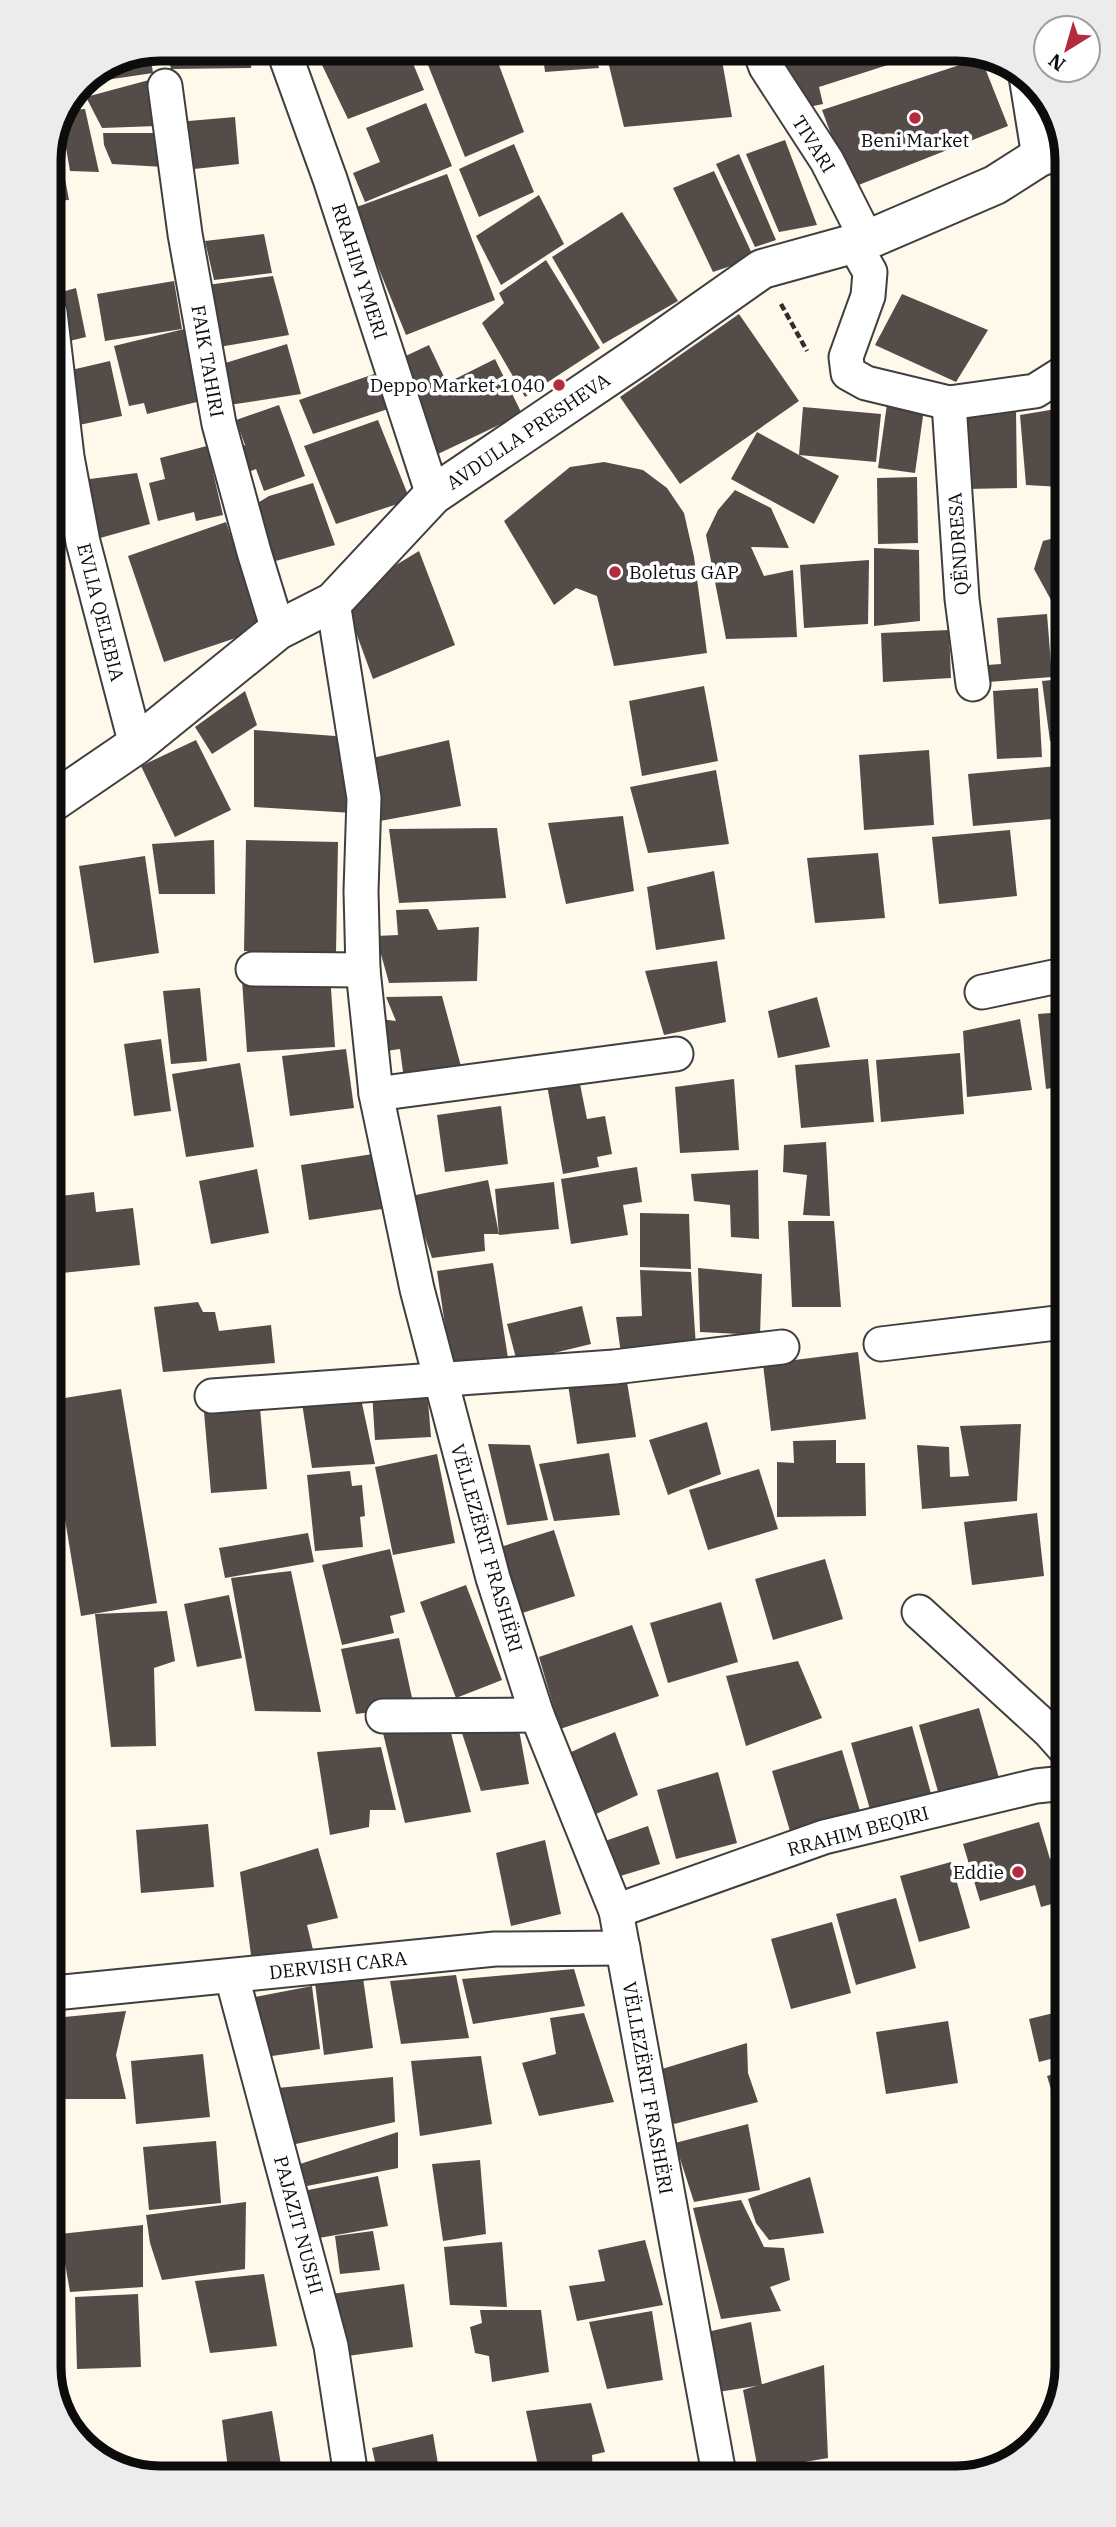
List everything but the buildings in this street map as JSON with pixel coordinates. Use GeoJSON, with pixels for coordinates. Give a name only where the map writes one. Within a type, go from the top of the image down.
{"type":"FeatureCollection","features":[{"type":"Feature","properties":{"kind":"street","name":"RRAHIM YMERI"},"geometry":{"type":"LineString","coordinates":[[287,61],[335,192],[433,495]]}},
{"type":"Feature","properties":{"kind":"street","name":"TIVARI"},"geometry":{"type":"LineString","coordinates":[[764,61],[827,161],[860,242]]}},
{"type":"Feature","properties":{"kind":"street","name":"FAIK TAHIRI"},"geometry":{"type":"LineString","coordinates":[[165,86],[185,234],[219,424],[278,630]]}},
{"type":"Feature","properties":{"kind":"street"},"geometry":{"type":"LineString","coordinates":[[1033,99],[1050,153]]}},
{"type":"Feature","properties":{"kind":"street","name":"AVDULLA PRESHEVA"},"geometry":{"type":"LineString","coordinates":[[61,793],[136,745],[278,630],[333,602],[433,495],[762,270],[860,242],[995,185],[1050,153]]}},
{"type":"Feature","properties":{"kind":"street"},"geometry":{"type":"LineString","coordinates":[[860,242],[870,272],[868,296],[846,357],[848,373],[866,383],[949,402],[1035,391],[1055,378]]}},
{"type":"Feature","properties":{"kind":"street","name":"QËNDRESA"},"geometry":{"type":"LineString","coordinates":[[949,402],[962,599],[973,684]]}},
{"type":"Feature","properties":{"kind":"street","name":"EVLIA QELEBIA"},"geometry":{"type":"LineString","coordinates":[[61,406],[67,457],[83,542],[136,745]]}},
{"type":"Feature","properties":{"kind":"street","name":"VËLLEZËRIT FRASHËRI"},"geometry":{"type":"LineString","coordinates":[[333,602],[364,798],[361,891],[363,970],[376,1094],[417,1289],[493,1578],[537,1715],[616,1911],[718,2466]]}},
{"type":"Feature","properties":{"kind":"street"},"geometry":{"type":"LineString","coordinates":[[253,969],[363,970]]}},
{"type":"Feature","properties":{"kind":"street"},"geometry":{"type":"LineString","coordinates":[[982,992],[1055,977]]}},
{"type":"Feature","properties":{"kind":"street"},"geometry":{"type":"LineString","coordinates":[[376,1094],[676,1054]]}},
{"type":"Feature","properties":{"kind":"street"},"geometry":{"type":"LineString","coordinates":[[881,1344],[1055,1323]]}},
{"type":"Feature","properties":{"kind":"street"},"geometry":{"type":"LineString","coordinates":[[212,1396],[614,1367],[782,1348]]}},
{"type":"Feature","properties":{"kind":"street"},"geometry":{"type":"LineString","coordinates":[[919,1612],[1055,1738]]}},
{"type":"Feature","properties":{"kind":"street"},"geometry":{"type":"LineString","coordinates":[[383,1716],[537,1715]]}},
{"type":"Feature","properties":{"kind":"street","name":"RRAHIM BEQIRI"},"geometry":{"type":"LineString","coordinates":[[616,1911],[824,1837],[1036,1786],[1055,1784]]}},
{"type":"Feature","properties":{"kind":"street","name":"DERVISH CARA"},"geometry":{"type":"LineString","coordinates":[[61,1992],[495,1949],[623,1948]]}},
{"type":"Feature","properties":{"kind":"street","name":"PAJAZIT NUSHI"},"geometry":{"type":"LineString","coordinates":[[232,1977],[331,2346],[349,2466]]}},
{"type":"Feature","properties":{"kind":"path"},"geometry":{"type":"LineString","coordinates":[[762,270],[811,359],[848,373]]}},
{"type":"Feature","properties":{"kind":"place","name":"Beni Market"},"geometry":{"type":"Point","coordinates":[915,118]}},
{"type":"Feature","properties":{"kind":"place","name":"Deppo Market 1040"},"geometry":{"type":"Point","coordinates":[559,385]}},
{"type":"Feature","properties":{"kind":"place","name":"Boletus GAP"},"geometry":{"type":"Point","coordinates":[615,572]}},
{"type":"Feature","properties":{"kind":"place","name":"Eddie"},"geometry":{"type":"Point","coordinates":[1018,1872]}}]}
